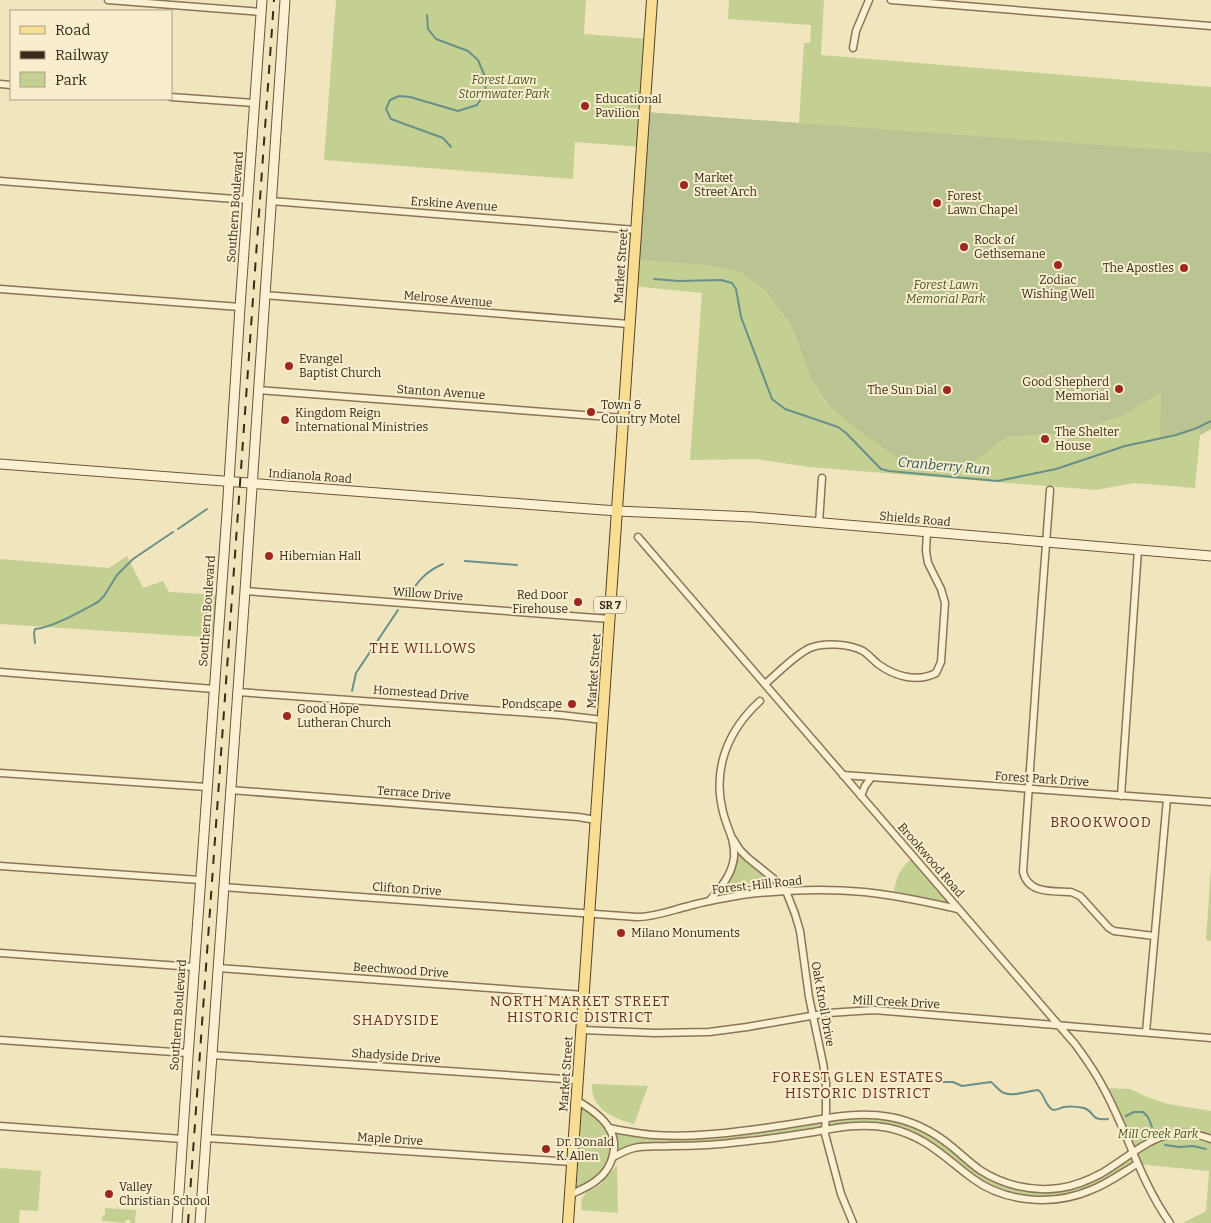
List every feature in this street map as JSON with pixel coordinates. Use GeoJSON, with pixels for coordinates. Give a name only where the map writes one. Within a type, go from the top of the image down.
{"type":"FeatureCollection","features":[{"type":"Feature","properties":{"kind":"main road","name":"Market Street"},"geometry":{"type":"LineString","coordinates":[[568,1223],[652,0]]}},
{"type":"Feature","properties":{"kind":"street"},"geometry":{"type":"LineString","coordinates":[[108,0],[261,12]]}},
{"type":"Feature","properties":{"kind":"street","name":"Southern Boulevard"},"geometry":{"type":"LineString","coordinates":[[177,1223],[262,0]]}},
{"type":"Feature","properties":{"kind":"street"},"geometry":{"type":"LineString","coordinates":[[200,1223],[285,0]]}},
{"type":"Feature","properties":{"kind":"street"},"geometry":{"type":"LineString","coordinates":[[853,48],[856,31],[869,0]]}},
{"type":"Feature","properties":{"kind":"street"},"geometry":{"type":"LineString","coordinates":[[891,0],[1211,26]]}},
{"type":"Feature","properties":{"kind":"street"},"geometry":{"type":"LineString","coordinates":[[172,97],[254,104]]}},
{"type":"Feature","properties":{"kind":"street"},"geometry":{"type":"LineString","coordinates":[[0,181],[248,200]]}},
{"type":"Feature","properties":{"kind":"street","name":"Erskine Avenue"},"geometry":{"type":"LineString","coordinates":[[271,201],[636,230]]}},
{"type":"Feature","properties":{"kind":"street"},"geometry":{"type":"LineString","coordinates":[[0,289],[240,307]]}},
{"type":"Feature","properties":{"kind":"street","name":"Melrose Avenue"},"geometry":{"type":"LineString","coordinates":[[264,296],[629,324]]}},
{"type":"Feature","properties":{"kind":"street","name":"Stanton Avenue"},"geometry":{"type":"LineString","coordinates":[[258,390],[623,418]]}},
{"type":"Feature","properties":{"kind":"street","name":"Indianola Road"},"geometry":{"type":"LineString","coordinates":[[0,464],[617,511]]}},
{"type":"Feature","properties":{"kind":"street"},"geometry":{"type":"LineString","coordinates":[[819,523],[822,478]]}},
{"type":"Feature","properties":{"kind":"street"},"geometry":{"type":"LineString","coordinates":[[1050,490],[1023,872],[1030,885],[1042,890],[1071,892],[1080,896],[1114,931],[1154,936]]}},
{"type":"Feature","properties":{"kind":"street","name":"Shields Road"},"geometry":{"type":"LineString","coordinates":[[617,511],[753,517],[1211,556]]}},
{"type":"Feature","properties":{"kind":"street"},"geometry":{"type":"LineString","coordinates":[[765,684],[806,650],[825,644],[855,648],[866,653],[885,669],[900,676],[926,678],[936,673],[941,662],[945,603],[927,558],[927,532]]}},
{"type":"Feature","properties":{"kind":"street","name":"Brookwood Road"},"geometry":{"type":"LineString","coordinates":[[638,537],[1075,1044],[1104,1088],[1137,1164],[1156,1202],[1170,1223]]}},
{"type":"Feature","properties":{"kind":"street"},"geometry":{"type":"LineString","coordinates":[[1121,796],[1138,550]]}},
{"type":"Feature","properties":{"kind":"street","name":"Willow Drive"},"geometry":{"type":"LineString","coordinates":[[245,591],[610,619]]}},
{"type":"Feature","properties":{"kind":"street"},"geometry":{"type":"LineString","coordinates":[[0,672],[214,689]]}},
{"type":"Feature","properties":{"kind":"street","name":"Homestead Drive"},"geometry":{"type":"LineString","coordinates":[[237,692],[603,720]]}},
{"type":"Feature","properties":{"kind":"street","name":"Oak Knoll Drive"},"geometry":{"type":"LineString","coordinates":[[760,701],[735,730],[726,750],[721,768],[720,790],[722,810],[733,839],[740,850],[786,891],[795,914],[800,931],[826,1084],[825,1134],[841,1194],[853,1223]]}},
{"type":"Feature","properties":{"kind":"street"},"geometry":{"type":"LineString","coordinates":[[0,772],[207,787]]}},
{"type":"Feature","properties":{"kind":"street","name":"Forest Park Drive"},"geometry":{"type":"LineString","coordinates":[[843,775],[1211,802]]}},
{"type":"Feature","properties":{"kind":"street"},"geometry":{"type":"LineString","coordinates":[[861,796],[871,778]]}},
{"type":"Feature","properties":{"kind":"street","name":"Terrace Drive"},"geometry":{"type":"LineString","coordinates":[[230,790],[570,816],[596,820]]}},
{"type":"Feature","properties":{"kind":"street"},"geometry":{"type":"LineString","coordinates":[[1146,1032],[1167,799]]}},
{"type":"Feature","properties":{"kind":"street","name":"Oak Knoll Drive"},"geometry":{"type":"LineString","coordinates":[[710,900],[724,883],[730,871],[734,857],[733,839]]}},
{"type":"Feature","properties":{"kind":"street"},"geometry":{"type":"LineString","coordinates":[[0,866],[200,880]]}},
{"type":"Feature","properties":{"kind":"street","name":"Clifton Drive"},"geometry":{"type":"LineString","coordinates":[[223,887],[589,914]]}},
{"type":"Feature","properties":{"kind":"street","name":"Forest-Hill Road"},"geometry":{"type":"LineString","coordinates":[[589,914],[643,917],[710,900],[786,891],[832,890],[908,898],[958,909]]}},
{"type":"Feature","properties":{"kind":"street"},"geometry":{"type":"LineString","coordinates":[[0,953],[194,966]]}},
{"type":"Feature","properties":{"kind":"street","name":"Beechwood Drive"},"geometry":{"type":"LineString","coordinates":[[218,968],[584,995]]}},
{"type":"Feature","properties":{"kind":"street","name":"Mill Creek Drive"},"geometry":{"type":"LineString","coordinates":[[582,1030],[655,1033],[709,1032],[748,1028],[813,1015],[874,1010],[1211,1038]]}},
{"type":"Feature","properties":{"kind":"street"},"geometry":{"type":"LineString","coordinates":[[0,1040],[188,1053]]}},
{"type":"Feature","properties":{"kind":"street","name":"Shadyside Drive"},"geometry":{"type":"LineString","coordinates":[[212,1055],[578,1080]]}},
{"type":"Feature","properties":{"kind":"street"},"geometry":{"type":"LineString","coordinates":[[570,1195],[597,1180],[605,1172],[613,1157],[614,1143],[609,1128],[589,1108],[576,1100]]}},
{"type":"Feature","properties":{"kind":"street"},"geometry":{"type":"LineString","coordinates":[[609,1128],[655,1135],[715,1134],[769,1128],[857,1114],[874,1114],[892,1117],[924,1128],[939,1137],[973,1165],[990,1176],[1011,1184],[1030,1188],[1052,1189],[1072,1185],[1091,1178],[1108,1169],[1132,1152],[1161,1137],[1182,1132],[1193,1133],[1211,1139]]}},
{"type":"Feature","properties":{"kind":"street"},"geometry":{"type":"LineString","coordinates":[[613,1157],[640,1147],[763,1140],[825,1129],[857,1125],[873,1126],[889,1128],[919,1138],[934,1147],[978,1182],[1003,1193],[1022,1198],[1046,1200],[1066,1198],[1089,1191],[1109,1182],[1137,1164]]}},
{"type":"Feature","properties":{"kind":"street"},"geometry":{"type":"LineString","coordinates":[[0,1126],[183,1139]]}},
{"type":"Feature","properties":{"kind":"street"},"geometry":{"type":"LineString","coordinates":[[715,1134],[715,1144]]}},
{"type":"Feature","properties":{"kind":"street","name":"Maple Drive"},"geometry":{"type":"LineString","coordinates":[[206,1138],[572,1162]]}},
{"type":"Feature","properties":{"kind":"street"},"geometry":{"type":"LineString","coordinates":[[966,1173],[973,1165]]}},
{"type":"Feature","properties":{"kind":"green space","name":"Forest Lawn Stormwater Park"},"geometry":{"type":"Polygon","coordinates":[[[336,0],[586,0],[584,34],[649,39],[645,112],[799,123],[804,43],[810,43],[811,25],[728,19],[729,0],[824,0],[821,55],[1211,87],[1211,162],[642,147],[575,142],[573,179],[324,160],[336,0]]]}},
{"type":"Feature","properties":{"kind":"green space","name":"Forest Lawn Memorial Park"},"geometry":{"type":"Polygon","coordinates":[[[644,112],[1211,153],[1211,429],[1200,435],[1200,427],[1160,439],[1161,392],[1124,415],[1079,430],[1054,434],[1008,437],[973,462],[962,465],[950,466],[896,456],[851,425],[824,400],[811,379],[791,326],[767,292],[740,272],[703,265],[634,260],[644,112]]]}},
{"type":"Feature","properties":{"kind":"green space"},"geometry":{"type":"Polygon","coordinates":[[[634,260],[703,265],[740,272],[767,292],[791,326],[811,379],[824,401],[922,462],[950,466],[962,465],[988,452],[1008,437],[1054,434],[1151,351],[1211,429],[1200,435],[1195,488],[1134,483],[1096,490],[809,467],[755,459],[690,460],[702,293],[632,286],[634,260]]]}},
{"type":"Feature","properties":{"kind":"green space"},"geometry":{"type":"Polygon","coordinates":[[[127,556],[143,588],[163,581],[169,592],[220,595],[217,638],[0,624],[0,559],[109,568],[127,556]]]}},
{"type":"Feature","properties":{"kind":"green space"},"geometry":{"type":"Polygon","coordinates":[[[733,839],[786,891],[710,900],[730,871],[733,839]]]}},
{"type":"Feature","properties":{"kind":"green space"},"geometry":{"type":"Polygon","coordinates":[[[913,857],[958,909],[893,896],[899,874],[913,857]]]}},
{"type":"Feature","properties":{"kind":"green space"},"geometry":{"type":"Polygon","coordinates":[[[1211,866],[1211,941],[1206,940],[1211,866]]]}},
{"type":"Feature","properties":{"kind":"green space"},"geometry":{"type":"Polygon","coordinates":[[[592,1084],[648,1086],[634,1124],[618,1119],[604,1111],[595,1100],[592,1084]]]}},
{"type":"Feature","properties":{"kind":"green space","name":"Mill Creek Park"},"geometry":{"type":"Polygon","coordinates":[[[1104,1088],[1130,1089],[1168,1104],[1211,1111],[1211,1223],[1183,1223],[1206,1211],[1209,1171],[1137,1164],[1100,1186],[1046,1200],[994,1190],[919,1138],[873,1126],[780,1137],[648,1146],[613,1157],[605,1172],[570,1195],[576,1100],[609,1128],[677,1136],[874,1115],[924,1128],[990,1176],[1041,1189],[1082,1182],[1131,1152],[1104,1088]]]}},
{"type":"Feature","properties":{"kind":"green space"},"geometry":{"type":"Polygon","coordinates":[[[617,1165],[618,1213],[581,1210],[582,1198],[586,1193],[600,1185],[617,1165]]]}},
{"type":"Feature","properties":{"kind":"green space"},"geometry":{"type":"Polygon","coordinates":[[[0,1168],[41,1171],[38,1211],[20,1210],[19,1223],[0,1223],[0,1168]]]}},
{"type":"Feature","properties":{"kind":"green space"},"geometry":{"type":"Polygon","coordinates":[[[105,1208],[136,1210],[135,1223],[130,1223],[130,1220],[126,1220],[125,1223],[102,1221],[102,1216],[105,1215],[105,1208]]]}},
{"type":"Feature","properties":{"kind":"waterway","name":"Cranberry Run"},"geometry":{"type":"LineString","coordinates":[[427,15],[428,29],[436,39],[468,51],[478,60],[486,79],[485,93],[477,105],[458,111],[410,97],[399,96],[390,100],[386,109],[391,119],[443,138],[451,147]]}},
{"type":"Feature","properties":{"kind":"waterway","name":"Cranberry Run"},"geometry":{"type":"LineString","coordinates":[[654,279],[679,281],[721,280],[732,283],[736,289],[741,317],[772,399],[785,409],[838,427],[881,469],[998,481],[1056,469],[1125,446],[1176,435],[1211,421]]}},
{"type":"Feature","properties":{"kind":"waterway"},"geometry":{"type":"LineString","coordinates":[[178,529],[207,509]]}},
{"type":"Feature","properties":{"kind":"waterway"},"geometry":{"type":"LineString","coordinates":[[35,643],[35,629],[58,622],[98,602],[117,575],[133,559],[173,532]]}},
{"type":"Feature","properties":{"kind":"waterway"},"geometry":{"type":"LineString","coordinates":[[465,561],[517,565]]}},
{"type":"Feature","properties":{"kind":"waterway"},"geometry":{"type":"LineString","coordinates":[[406,599],[426,574],[443,564]]}},
{"type":"Feature","properties":{"kind":"waterway"},"geometry":{"type":"LineString","coordinates":[[352,691],[356,673],[398,610]]}},
{"type":"Feature","properties":{"kind":"waterway"},"geometry":{"type":"LineString","coordinates":[[943,1082],[953,1082],[962,1086],[991,1082],[1000,1091],[1008,1094],[1038,1090],[1053,1110],[1066,1107],[1082,1108],[1088,1110],[1098,1119],[1108,1119]]}},
{"type":"Feature","properties":{"kind":"waterway"},"geometry":{"type":"LineString","coordinates":[[1126,1116],[1134,1112],[1143,1112],[1148,1117],[1152,1127]]}},
{"type":"Feature","properties":{"kind":"waterway"},"geometry":{"type":"LineString","coordinates":[[1165,1145],[1193,1146],[1206,1149]]}},
{"type":"Feature","properties":{"kind":"railway"},"geometry":{"type":"LineString","coordinates":[[188,1223],[274,0]]}},
{"type":"Feature","properties":{"kind":"place","name":"Educational Pavilion"},"geometry":{"type":"Point","coordinates":[585,106]}},
{"type":"Feature","properties":{"kind":"place","name":"Market Street Arch"},"geometry":{"type":"Point","coordinates":[684,185]}},
{"type":"Feature","properties":{"kind":"place","name":"Forest Lawn Chapel"},"geometry":{"type":"Point","coordinates":[937,203]}},
{"type":"Feature","properties":{"kind":"place","name":"Rock of Gethsemane"},"geometry":{"type":"Point","coordinates":[964,247]}},
{"type":"Feature","properties":{"kind":"place","name":"Zodiac Wishing Well"},"geometry":{"type":"Point","coordinates":[1058,265]}},
{"type":"Feature","properties":{"kind":"place","name":"The Apostles"},"geometry":{"type":"Point","coordinates":[1184,268]}},
{"type":"Feature","properties":{"kind":"place","name":"Evangel Baptist Church"},"geometry":{"type":"Point","coordinates":[289,366]}},
{"type":"Feature","properties":{"kind":"place","name":"Good Shepherd Memorial"},"geometry":{"type":"Point","coordinates":[1119,389]}},
{"type":"Feature","properties":{"kind":"place","name":"The Sun Dial"},"geometry":{"type":"Point","coordinates":[947,390]}},
{"type":"Feature","properties":{"kind":"place","name":"Town & Country Motel"},"geometry":{"type":"Point","coordinates":[591,412]}},
{"type":"Feature","properties":{"kind":"place","name":"Kingdom Reign International Ministries"},"geometry":{"type":"Point","coordinates":[285,420]}},
{"type":"Feature","properties":{"kind":"place","name":"The Shelter House"},"geometry":{"type":"Point","coordinates":[1045,439]}},
{"type":"Feature","properties":{"kind":"place","name":"Hibernian Hall"},"geometry":{"type":"Point","coordinates":[269,556]}},
{"type":"Feature","properties":{"kind":"place","name":"Red Door Firehouse"},"geometry":{"type":"Point","coordinates":[578,602]}},
{"type":"Feature","properties":{"kind":"place","name":"Pondscape"},"geometry":{"type":"Point","coordinates":[572,704]}},
{"type":"Feature","properties":{"kind":"place","name":"Good Hope Lutheran Church"},"geometry":{"type":"Point","coordinates":[287,716]}},
{"type":"Feature","properties":{"kind":"place","name":"Milano Monuments"},"geometry":{"type":"Point","coordinates":[621,933]}},
{"type":"Feature","properties":{"kind":"place","name":"Dr. Donald K. Allen"},"geometry":{"type":"Point","coordinates":[546,1149]}},
{"type":"Feature","properties":{"kind":"place","name":"Valley Christian School"},"geometry":{"type":"Point","coordinates":[109,1194]}},
{"type":"Feature","properties":{"kind":"district","name":"THE WILLOWS"},"geometry":{"type":"Point","coordinates":[423,648]}},
{"type":"Feature","properties":{"kind":"district","name":"BROOKWOOD"},"geometry":{"type":"Point","coordinates":[1101,822]}},
{"type":"Feature","properties":{"kind":"district","name":"NORTH MARKET STREET HISTORIC DISTRICT"},"geometry":{"type":"Point","coordinates":[580,1010]}},
{"type":"Feature","properties":{"kind":"district","name":"SHADYSIDE"},"geometry":{"type":"Point","coordinates":[396,1020]}},
{"type":"Feature","properties":{"kind":"district","name":"FOREST GLEN ESTATES HISTORIC DISTRICT"},"geometry":{"type":"Point","coordinates":[858,1086]}}]}
